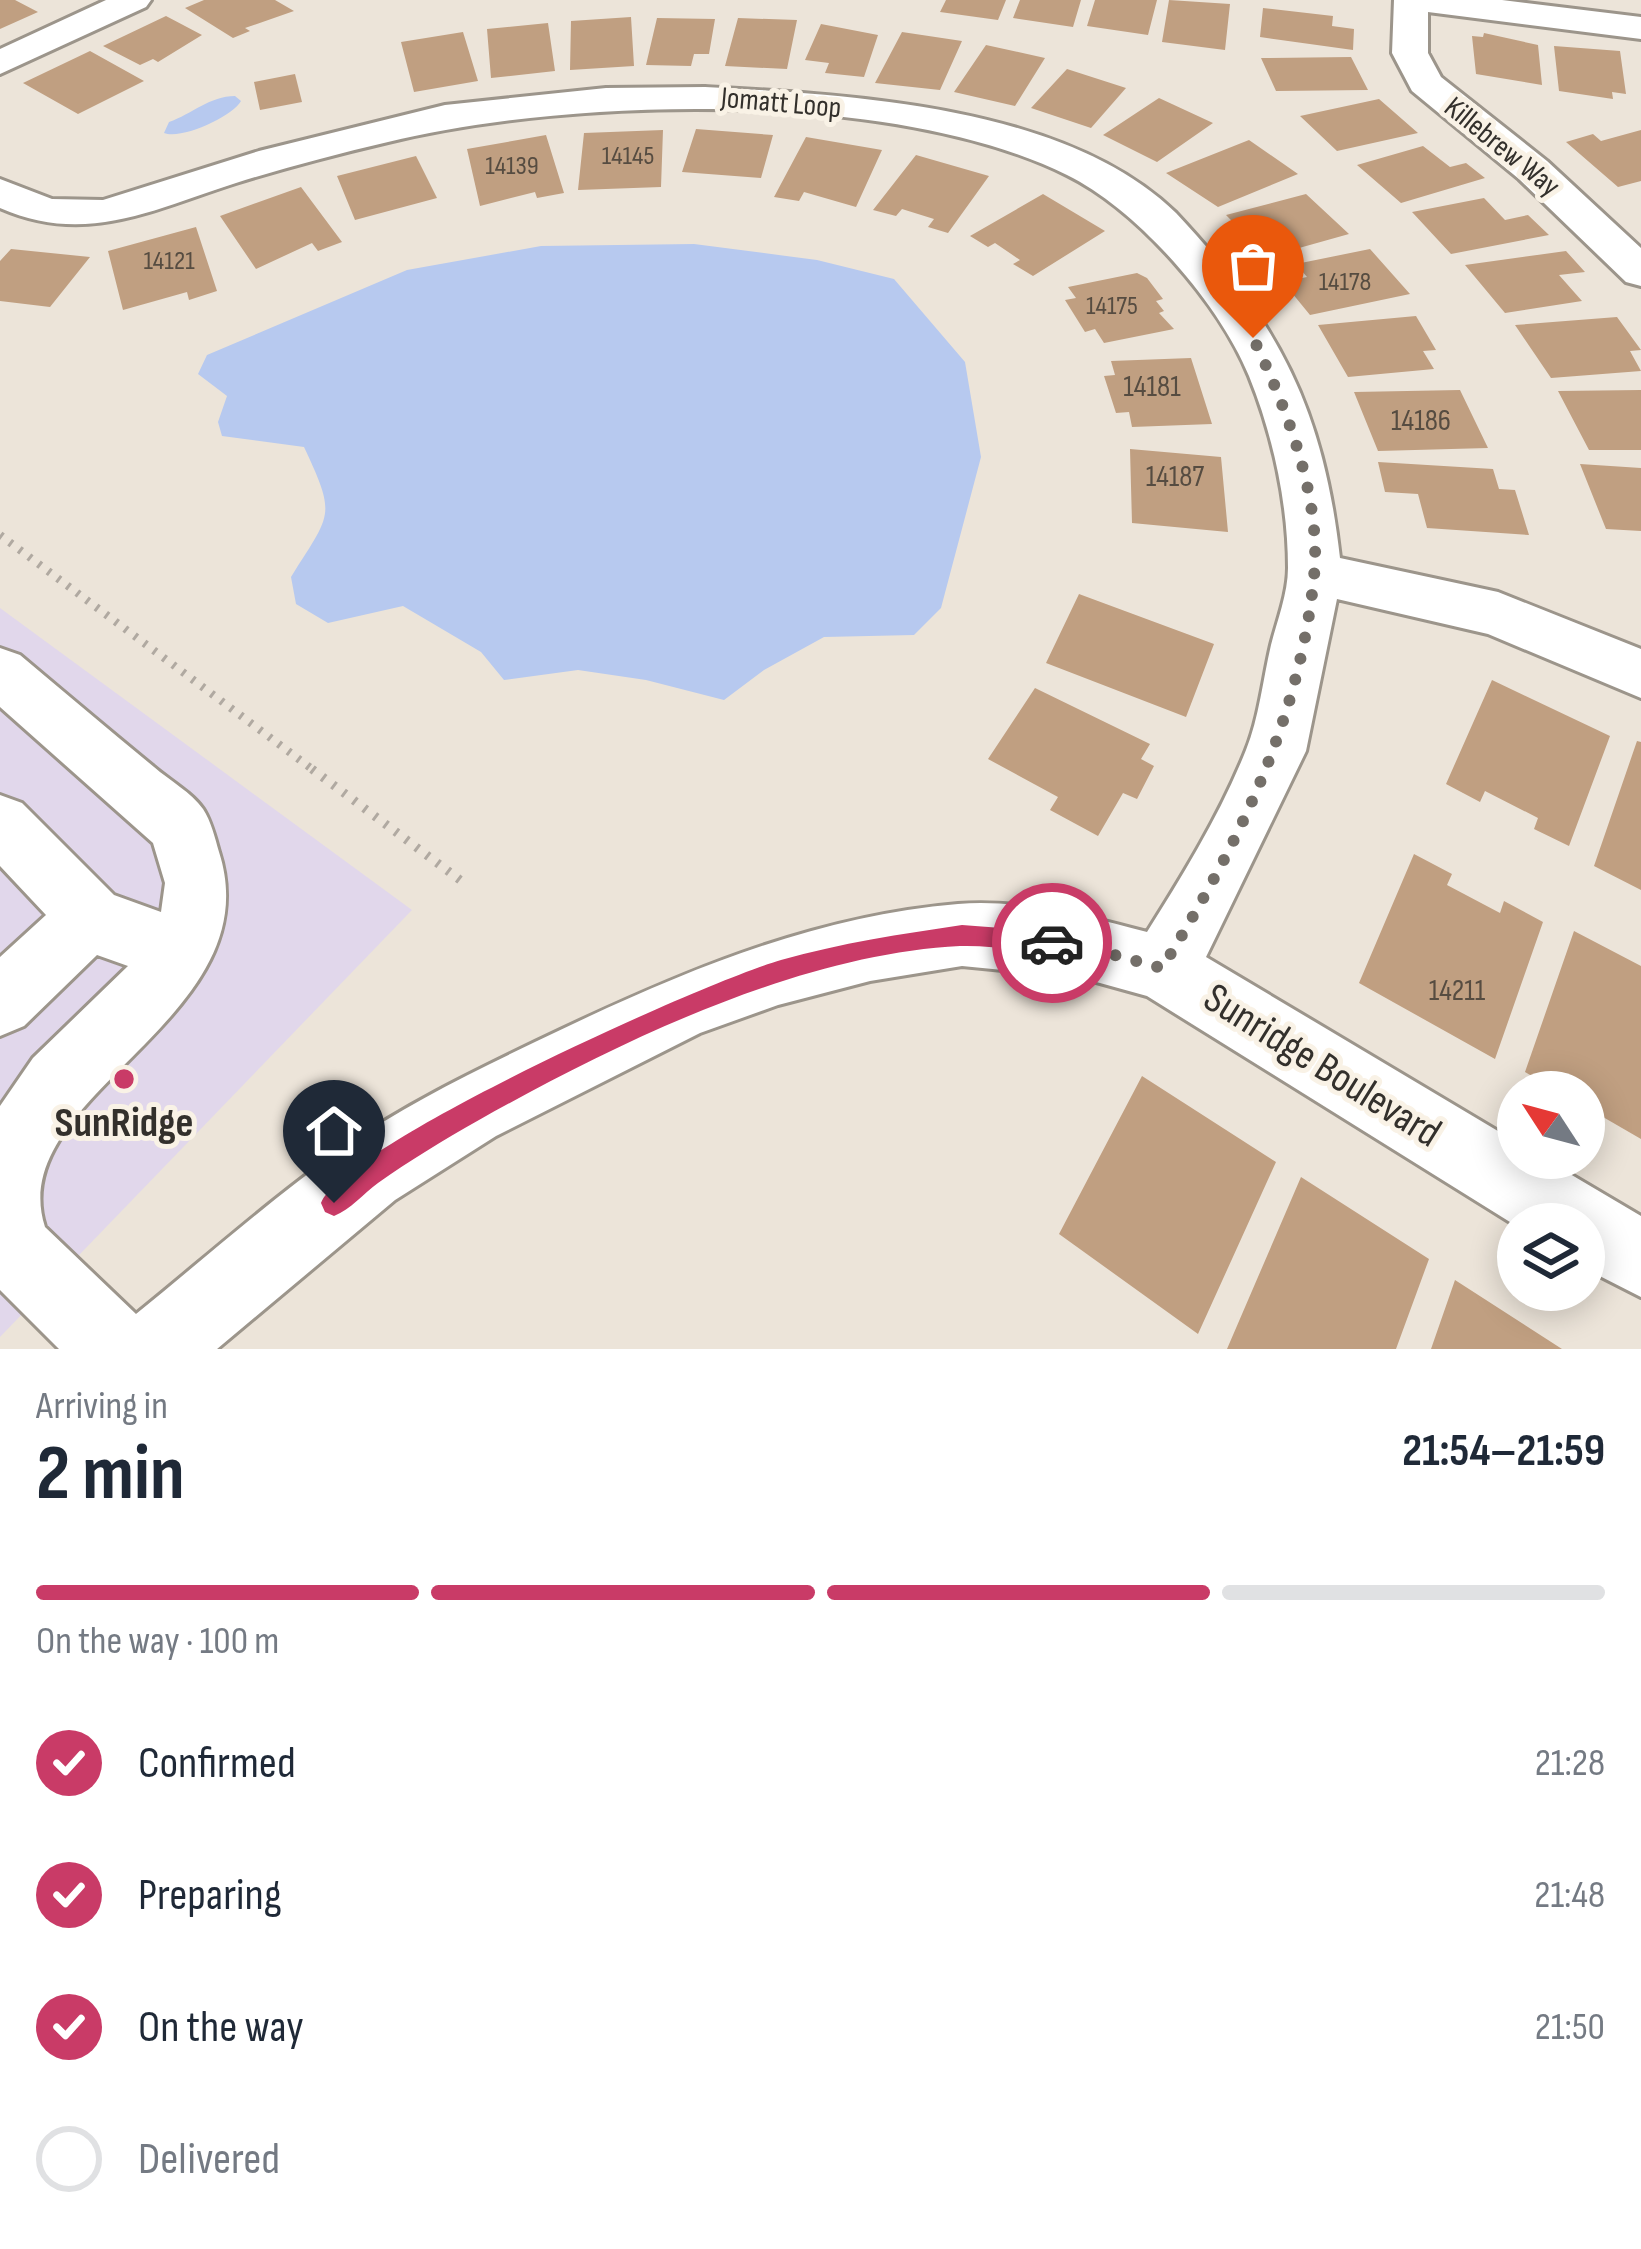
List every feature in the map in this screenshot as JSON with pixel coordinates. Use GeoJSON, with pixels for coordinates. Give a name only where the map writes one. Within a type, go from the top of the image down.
{"type":"FeatureCollection","features":[{"type":"Feature","properties":{"kind":"street"},"geometry":{"type":"LineString","coordinates":[[0,63],[134,0]]}},
{"type":"Feature","properties":{"kind":"street"},"geometry":{"type":"LineString","coordinates":[[1415,0],[1641,28]]}},
{"type":"Feature","properties":{"kind":"street","name":"Killebrew Way"},"geometry":{"type":"LineString","coordinates":[[1415,0],[1410,53],[1425,83],[1533,170],[1641,272]]}},
{"type":"Feature","properties":{"kind":"street","name":"Jomatt Loop"},"geometry":{"type":"LineString","coordinates":[[0,191],[50,212],[88,214],[130,208],[312,147],[452,116],[582,101],[705,97],[842,107],[972,130],[1081,166],[1141,203],[1177,238],[1253,338],[1282,399],[1300,460],[1315,574],[1276,751],[1197,911],[1162,968]]}},
{"type":"Feature","properties":{"kind":"street"},"geometry":{"type":"LineString","coordinates":[[1315,574],[1498,614],[1641,674]]}},
{"type":"Feature","properties":{"kind":"street"},"geometry":{"type":"LineString","coordinates":[[0,673],[180,826],[197,883],[192,922],[152,990],[58,1083],[33,1114],[6,1161],[1,1209],[16,1251],[115,1349]]}},
{"type":"Feature","properties":{"kind":"street"},"geometry":{"type":"LineString","coordinates":[[0,823],[91,916],[117,932],[180,948]]}},
{"type":"Feature","properties":{"kind":"street"},"geometry":{"type":"LineString","coordinates":[[0,1002],[91,916]]}},
{"type":"Feature","properties":{"kind":"street","name":"Sunridge Boulevard"},"geometry":{"type":"LineString","coordinates":[[155,1349],[369,1174],[471,1111],[702,999],[778,972],[870,949],[962,935],[1082,946],[1162,968],[1547,1203]]}},
{"type":"Feature","properties":{"kind":"street","name":"Sunridge Boulevard"},"geometry":{"type":"LineString","coordinates":[[1605,1238],[1641,1259]]}},
{"type":"Feature","properties":{"kind":"path"},"geometry":{"type":"LineString","coordinates":[[0,535],[468,886]]}},
{"type":"Feature","properties":{"kind":"shaded area","name":"SunRidge"},"geometry":{"type":"Polygon","coordinates":[[[0,608],[412,910],[0,1337],[0,608]]]}},
{"type":"Feature","properties":{"kind":"water"},"geometry":{"type":"Polygon","coordinates":[[[235,96],[241,101],[218,120],[182,133],[164,133],[169,122],[209,102],[235,96]]]}},
{"type":"Feature","properties":{"kind":"water"},"geometry":{"type":"Polygon","coordinates":[[[694,244],[817,260],[894,279],[965,362],[981,457],[941,608],[914,635],[824,637],[764,670],[724,700],[646,680],[578,670],[504,680],[481,652],[403,606],[328,623],[296,604],[291,577],[321,526],[325,514],[322,488],[304,447],[222,436],[218,422],[227,396],[198,374],[207,355],[407,270],[541,246],[694,244]]]}},
{"type":"Feature","properties":{"kind":"building"},"geometry":{"type":"Polygon","coordinates":[[[0,0],[15,0],[38,12],[0,29],[0,0]]]}},
{"type":"Feature","properties":{"kind":"building"},"geometry":{"type":"Polygon","coordinates":[[[204,0],[275,0],[294,11],[245,28],[250,31],[233,38],[185,8],[204,0]]]}},
{"type":"Feature","properties":{"kind":"building"},"geometry":{"type":"Polygon","coordinates":[[[946,0],[1006,0],[998,20],[940,12],[946,0]]]}},
{"type":"Feature","properties":{"kind":"building"},"geometry":{"type":"Polygon","coordinates":[[[1020,0],[1081,0],[1073,27],[1013,18],[1020,0]]]}},
{"type":"Feature","properties":{"kind":"building"},"geometry":{"type":"Polygon","coordinates":[[[1095,0],[1157,0],[1148,35],[1087,26],[1095,0]]]}},
{"type":"Feature","properties":{"kind":"building"},"geometry":{"type":"Polygon","coordinates":[[[1169,0],[1230,4],[1225,50],[1162,42],[1169,0]]]}},
{"type":"Feature","properties":{"kind":"building"},"geometry":{"type":"Polygon","coordinates":[[[1263,8],[1333,16],[1332,26],[1354,29],[1353,50],[1260,37],[1263,8]]]}},
{"type":"Feature","properties":{"kind":"building"},"geometry":{"type":"Polygon","coordinates":[[[166,16],[202,35],[158,62],[153,59],[140,65],[103,46],[166,16]]]}},
{"type":"Feature","properties":{"kind":"building"},"geometry":{"type":"Polygon","coordinates":[[[631,17],[634,66],[570,70],[571,21],[631,17]]]}},
{"type":"Feature","properties":{"kind":"building"},"geometry":{"type":"Polygon","coordinates":[[[657,18],[715,19],[709,54],[694,54],[691,66],[646,65],[657,18]]]}},
{"type":"Feature","properties":{"kind":"building"},"geometry":{"type":"Polygon","coordinates":[[[738,18],[797,20],[787,69],[725,66],[738,18]]]}},
{"type":"Feature","properties":{"kind":"building"},"geometry":{"type":"Polygon","coordinates":[[[548,23],[555,71],[491,78],[487,29],[548,23]]]}},
{"type":"Feature","properties":{"kind":"building"},"geometry":{"type":"Polygon","coordinates":[[[821,24],[878,35],[864,77],[825,73],[829,63],[805,60],[821,24]]]}},
{"type":"Feature","properties":{"kind":"building"},"geometry":{"type":"Polygon","coordinates":[[[463,32],[478,81],[414,92],[401,42],[463,32]]]}},
{"type":"Feature","properties":{"kind":"building"},"geometry":{"type":"Polygon","coordinates":[[[902,32],[962,41],[940,90],[875,83],[902,32]]]}},
{"type":"Feature","properties":{"kind":"building"},"geometry":{"type":"Polygon","coordinates":[[[1484,33],[1538,45],[1542,85],[1476,74],[1472,36],[1483,37],[1484,33]]]}},
{"type":"Feature","properties":{"kind":"building"},"geometry":{"type":"Polygon","coordinates":[[[986,45],[1045,58],[1015,106],[954,92],[986,45]]]}},
{"type":"Feature","properties":{"kind":"building"},"geometry":{"type":"Polygon","coordinates":[[[1554,46],[1620,51],[1626,94],[1612,92],[1613,99],[1559,91],[1554,46]]]}},
{"type":"Feature","properties":{"kind":"building"},"geometry":{"type":"Polygon","coordinates":[[[90,51],[144,81],[78,114],[23,83],[90,51]]]}},
{"type":"Feature","properties":{"kind":"building"},"geometry":{"type":"Polygon","coordinates":[[[1351,57],[1368,90],[1276,91],[1261,58],[1351,57]]]}},
{"type":"Feature","properties":{"kind":"building"},"geometry":{"type":"Polygon","coordinates":[[[1067,69],[1126,88],[1091,128],[1031,108],[1067,69]]]}},
{"type":"Feature","properties":{"kind":"building"},"geometry":{"type":"Polygon","coordinates":[[[295,74],[302,102],[260,110],[254,82],[295,74]]]}},
{"type":"Feature","properties":{"kind":"building"},"geometry":{"type":"Polygon","coordinates":[[[1159,98],[1213,123],[1157,162],[1103,135],[1159,98]]]}},
{"type":"Feature","properties":{"kind":"building"},"geometry":{"type":"Polygon","coordinates":[[[1379,99],[1418,133],[1337,151],[1300,116],[1379,99]]]}},
{"type":"Feature","properties":{"kind":"building"},"geometry":{"type":"Polygon","coordinates":[[[696,129],[773,135],[761,178],[682,172],[696,129]]]}},
{"type":"Feature","properties":{"kind":"building"},"geometry":{"type":"Polygon","coordinates":[[[663,130],[661,187],[578,190],[584,133],[663,130]]]}},
{"type":"Feature","properties":{"kind":"building"},"geometry":{"type":"Polygon","coordinates":[[[1641,130],[1641,181],[1618,187],[1566,142],[1593,134],[1601,141],[1641,130]]]}},
{"type":"Feature","properties":{"kind":"building"},"geometry":{"type":"Polygon","coordinates":[[[546,135],[564,193],[537,198],[535,192],[480,206],[467,149],[546,135]]]}},
{"type":"Feature","properties":{"kind":"building"},"geometry":{"type":"Polygon","coordinates":[[[806,137],[882,150],[856,207],[804,192],[799,201],[774,197],[806,137]]]}},
{"type":"Feature","properties":{"kind":"building"},"geometry":{"type":"Polygon","coordinates":[[[1249,140],[1298,174],[1218,207],[1166,173],[1249,140]]]}},
{"type":"Feature","properties":{"kind":"building"},"geometry":{"type":"Polygon","coordinates":[[[1423,146],[1450,167],[1466,163],[1485,178],[1401,203],[1357,165],[1423,146]]]}},
{"type":"Feature","properties":{"kind":"building"},"geometry":{"type":"Polygon","coordinates":[[[916,155],[989,176],[948,233],[928,227],[934,219],[902,209],[896,216],[873,210],[916,155]]]}},
{"type":"Feature","properties":{"kind":"building"},"geometry":{"type":"Polygon","coordinates":[[[416,156],[437,198],[355,220],[337,176],[416,156]]]}},
{"type":"Feature","properties":{"kind":"building"},"geometry":{"type":"Polygon","coordinates":[[[301,187],[342,242],[318,251],[312,243],[256,269],[220,216],[301,187]]]}},
{"type":"Feature","properties":{"kind":"building"},"geometry":{"type":"Polygon","coordinates":[[[1043,194],[1105,231],[1033,276],[1013,264],[1020,260],[995,243],[988,247],[970,236],[1043,194]]]}},
{"type":"Feature","properties":{"kind":"building"},"geometry":{"type":"Polygon","coordinates":[[[1306,194],[1349,234],[1267,257],[1226,215],[1306,194]]]}},
{"type":"Feature","properties":{"kind":"building"},"geometry":{"type":"Polygon","coordinates":[[[1484,198],[1505,220],[1528,215],[1549,235],[1451,254],[1412,212],[1484,198]]]}},
{"type":"Feature","properties":{"kind":"building"},"geometry":{"type":"Polygon","coordinates":[[[196,227],[217,291],[189,300],[187,292],[123,310],[108,251],[196,227]]]}},
{"type":"Feature","properties":{"kind":"building"},"geometry":{"type":"Polygon","coordinates":[[[11,249],[90,257],[50,307],[0,301],[0,261],[11,249]]]}},
{"type":"Feature","properties":{"kind":"building"},"geometry":{"type":"Polygon","coordinates":[[[1370,249],[1410,294],[1310,315],[1283,282],[1307,277],[1296,264],[1370,249]]]}},
{"type":"Feature","properties":{"kind":"building"},"geometry":{"type":"Polygon","coordinates":[[[1566,251],[1585,272],[1559,275],[1582,301],[1505,313],[1465,265],[1566,251]]]}},
{"type":"Feature","properties":{"kind":"building"},"geometry":{"type":"Polygon","coordinates":[[[1137,273],[1163,299],[1156,301],[1164,311],[1159,313],[1174,329],[1104,343],[1095,329],[1085,332],[1065,300],[1076,298],[1068,287],[1137,273]]]}},
{"type":"Feature","properties":{"kind":"building"},"geometry":{"type":"Polygon","coordinates":[[[1416,316],[1436,350],[1423,351],[1434,369],[1348,377],[1318,325],[1416,316]]]}},
{"type":"Feature","properties":{"kind":"building"},"geometry":{"type":"Polygon","coordinates":[[[1617,317],[1641,350],[1630,351],[1641,371],[1551,378],[1515,325],[1617,317]]]}},
{"type":"Feature","properties":{"kind":"building"},"geometry":{"type":"Polygon","coordinates":[[[1191,358],[1212,424],[1132,427],[1129,412],[1116,413],[1104,376],[1115,375],[1111,361],[1191,358]]]}},
{"type":"Feature","properties":{"kind":"building"},"geometry":{"type":"Polygon","coordinates":[[[1460,390],[1488,448],[1378,451],[1354,392],[1460,390]]]}},
{"type":"Feature","properties":{"kind":"building"},"geometry":{"type":"Polygon","coordinates":[[[1641,390],[1641,450],[1589,450],[1558,391],[1641,390]]]}},
{"type":"Feature","properties":{"kind":"building"},"geometry":{"type":"Polygon","coordinates":[[[1130,449],[1221,457],[1228,532],[1132,523],[1130,449]]]}},
{"type":"Feature","properties":{"kind":"building"},"geometry":{"type":"Polygon","coordinates":[[[1378,462],[1493,469],[1499,489],[1515,490],[1529,535],[1427,528],[1418,494],[1385,492],[1378,462]]]}},
{"type":"Feature","properties":{"kind":"building"},"geometry":{"type":"Polygon","coordinates":[[[1580,464],[1641,468],[1641,531],[1606,529],[1580,464]]]}},
{"type":"Feature","properties":{"kind":"building"},"geometry":{"type":"Polygon","coordinates":[[[1079,594],[1214,644],[1186,717],[1046,663],[1079,594]]]}},
{"type":"Feature","properties":{"kind":"building"},"geometry":{"type":"Polygon","coordinates":[[[1492,680],[1610,736],[1569,846],[1534,829],[1538,818],[1485,791],[1480,802],[1446,784],[1492,680]]]}},
{"type":"Feature","properties":{"kind":"building"},"geometry":{"type":"Polygon","coordinates":[[[1035,688],[1150,744],[1141,759],[1154,766],[1137,799],[1123,793],[1098,836],[1050,810],[1058,797],[988,759],[1035,688]]]}},
{"type":"Feature","properties":{"kind":"building"},"geometry":{"type":"Polygon","coordinates":[[[1637,741],[1641,742],[1641,890],[1594,866],[1637,741]]]}},
{"type":"Feature","properties":{"kind":"building"},"geometry":{"type":"Polygon","coordinates":[[[1414,854],[1452,874],[1447,885],[1500,913],[1504,901],[1543,922],[1495,1059],[1359,983],[1414,854]]]}},
{"type":"Feature","properties":{"kind":"building"},"geometry":{"type":"Polygon","coordinates":[[[1574,931],[1641,966],[1641,1139],[1605,1118],[1605,1071],[1525,1071],[1574,931]]]}},
{"type":"Feature","properties":{"kind":"building"},"geometry":{"type":"Polygon","coordinates":[[[1142,1076],[1276,1162],[1198,1334],[1059,1234],[1142,1076]]]}},
{"type":"Feature","properties":{"kind":"building"},"geometry":{"type":"Polygon","coordinates":[[[1301,1177],[1429,1259],[1396,1349],[1227,1349],[1301,1177]]]}},
{"type":"Feature","properties":{"kind":"building"},"geometry":{"type":"Polygon","coordinates":[[[1455,1280],[1562,1349],[1431,1349],[1455,1280]]]}},
{"type":"Feature","properties":{"kind":"way so far"},"geometry":{"type":"LineString","coordinates":[[1052,943],[1128,956],[1162,968],[1197,911],[1276,751],[1315,574],[1300,460],[1282,399],[1253,338]]}},
{"type":"Feature","properties":{"kind":"place","name":"SunRidge"},"geometry":{"type":"Point","coordinates":[124,1079]}},
{"type":"Feature","properties":{"kind":"route"},"geometry":{"type":"LineString","coordinates":[[334,1203],[369,1174],[471,1111],[683,1006],[778,972],[870,949],[962,935],[1052,943]]}}]}
